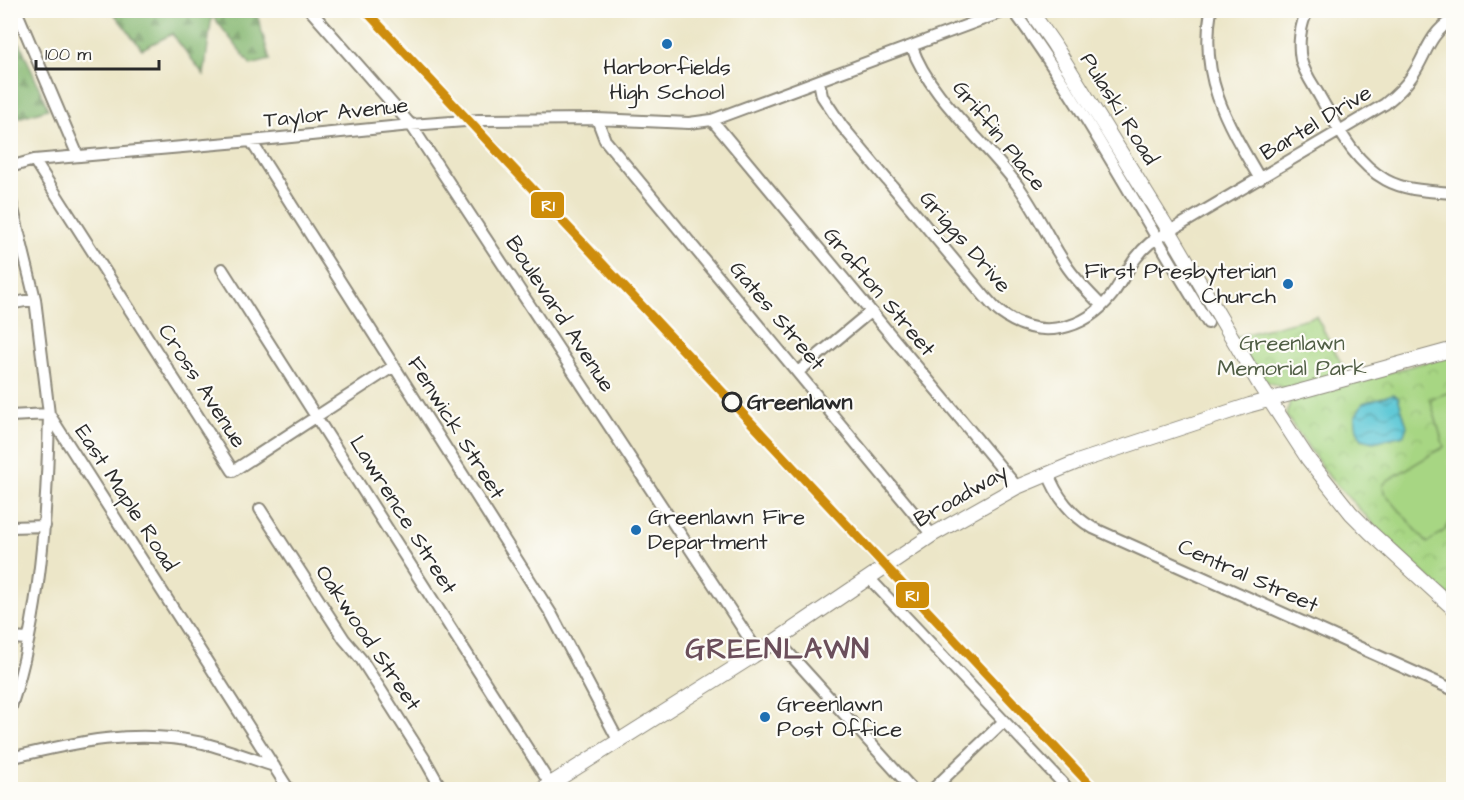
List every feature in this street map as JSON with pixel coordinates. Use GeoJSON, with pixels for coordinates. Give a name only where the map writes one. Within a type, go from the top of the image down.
{"type":"FeatureCollection","features":[{"type":"Feature","properties":{"kind":"main road","name":"Pulaski Road"},"geometry":{"type":"LineString","coordinates":[[1030,10],[1053,43],[1170,232],[1269,399],[1308,459],[1351,513],[1392,554],[1454,609]]}},
{"type":"Feature","properties":{"kind":"main road","name":"Broadway"},"geometry":{"type":"LineString","coordinates":[[545,787],[777,640],[932,535],[1017,487],[1048,473],[1123,446],[1269,399],[1454,349]]}},
{"type":"Feature","properties":{"kind":"street"},"geometry":{"type":"LineString","coordinates":[[16,10],[78,156]]}},
{"type":"Feature","properties":{"kind":"street","name":"Boulevard Avenue"},"geometry":{"type":"LineString","coordinates":[[310,10],[411,125],[758,652]]}},
{"type":"Feature","properties":{"kind":"street"},"geometry":{"type":"LineString","coordinates":[[1010,10],[1038,44],[1063,83],[1208,323]]}},
{"type":"Feature","properties":{"kind":"street","name":"Taylor Avenue"},"geometry":{"type":"LineString","coordinates":[[10,167],[34,160],[479,120],[597,119],[689,123],[712,120],[1010,10]]}},
{"type":"Feature","properties":{"kind":"street"},"geometry":{"type":"LineString","coordinates":[[1211,10],[1208,47],[1215,90],[1230,128],[1260,179]]}},
{"type":"Feature","properties":{"kind":"street"},"geometry":{"type":"LineString","coordinates":[[1308,10],[1301,32],[1301,61],[1340,131],[1359,159],[1384,179],[1408,188],[1454,193]]}},
{"type":"Feature","properties":{"kind":"street","name":"Bartel Drive"},"geometry":{"type":"LineString","coordinates":[[1170,232],[1385,104],[1411,78],[1435,33],[1454,18]]}},
{"type":"Feature","properties":{"kind":"street","name":"Griffin Place"},"geometry":{"type":"LineString","coordinates":[[912,47],[924,74],[1005,169],[1039,218],[1068,268],[1102,306]]}},
{"type":"Feature","properties":{"kind":"street","name":"Griggs Drive"},"geometry":{"type":"LineString","coordinates":[[819,81],[822,96],[842,126],[985,297],[1001,313],[1024,325],[1044,330],[1067,327],[1085,320],[1102,306],[1119,284],[1134,258],[1170,232]]}},
{"type":"Feature","properties":{"kind":"street","name":"Gates Street"},"geometry":{"type":"LineString","coordinates":[[597,119],[605,140],[932,535]]}},
{"type":"Feature","properties":{"kind":"street","name":"Grafton Street"},"geometry":{"type":"LineString","coordinates":[[712,120],[1017,487]]}},
{"type":"Feature","properties":{"kind":"street","name":"Fenwick Street"},"geometry":{"type":"LineString","coordinates":[[251,141],[552,615],[619,742]]}},
{"type":"Feature","properties":{"kind":"street","name":"Cross Avenue"},"geometry":{"type":"LineString","coordinates":[[34,160],[233,471],[394,366]]}},
{"type":"Feature","properties":{"kind":"street","name":"East Maple Road"},"geometry":{"type":"LineString","coordinates":[[10,197],[35,300],[49,414],[289,789]]}},
{"type":"Feature","properties":{"kind":"street","name":"Lawrence Street"},"geometry":{"type":"LineString","coordinates":[[222,269],[317,416],[545,787]]}},
{"type":"Feature","properties":{"kind":"street"},"geometry":{"type":"LineString","coordinates":[[10,304],[35,300]]}},
{"type":"Feature","properties":{"kind":"street"},"geometry":{"type":"LineString","coordinates":[[798,372],[870,312]]}},
{"type":"Feature","properties":{"kind":"street"},"geometry":{"type":"LineString","coordinates":[[10,416],[49,414],[42,557],[28,639],[10,710]]}},
{"type":"Feature","properties":{"kind":"street","name":"Central Street"},"geometry":{"type":"LineString","coordinates":[[1048,473],[1063,501],[1083,522],[1093,528],[1454,690]]}},
{"type":"Feature","properties":{"kind":"street","name":"Oakwood Street"},"geometry":{"type":"LineString","coordinates":[[260,509],[344,639],[361,658],[442,789]]}},
{"type":"Feature","properties":{"kind":"street"},"geometry":{"type":"LineString","coordinates":[[10,527],[45,526]]}},
{"type":"Feature","properties":{"kind":"street"},"geometry":{"type":"LineString","coordinates":[[869,578],[1069,789]]}},
{"type":"Feature","properties":{"kind":"street"},"geometry":{"type":"LineString","coordinates":[[10,638],[28,639]]}},
{"type":"Feature","properties":{"kind":"street"},"geometry":{"type":"LineString","coordinates":[[777,640],[913,789]]}},
{"type":"Feature","properties":{"kind":"street"},"geometry":{"type":"LineString","coordinates":[[932,789],[1004,720]]}},
{"type":"Feature","properties":{"kind":"street"},"geometry":{"type":"LineString","coordinates":[[10,758],[104,738],[147,736],[203,743],[274,766]]}},
{"type":"Feature","properties":{"kind":"green space"},"geometry":{"type":"Polygon","coordinates":[[[112,11],[256,11],[270,60],[251,65],[212,15],[204,75],[172,34],[142,49],[112,11]]]}},
{"type":"Feature","properties":{"kind":"green space"},"geometry":{"type":"Polygon","coordinates":[[[20,43],[48,109],[11,120],[11,45],[20,43]]]}},
{"type":"Feature","properties":{"kind":"green space","name":"Greenlawn Memorial Park"},"geometry":{"type":"Polygon","coordinates":[[[1316,316],[1347,374],[1288,390],[1260,379],[1235,337],[1316,316]]]}},
{"type":"Feature","properties":{"kind":"green space"},"geometry":{"type":"Polygon","coordinates":[[[1453,354],[1453,600],[1400,552],[1330,478],[1286,416],[1290,401],[1453,354]]]}},
{"type":"Feature","properties":{"kind":"green space"},"geometry":{"type":"Polygon","coordinates":[[[1453,391],[1453,517],[1445,530],[1427,543],[1384,492],[1383,485],[1444,447],[1430,399],[1453,391]]]}},
{"type":"Feature","properties":{"kind":"water"},"geometry":{"type":"Polygon","coordinates":[[[1393,394],[1398,397],[1407,426],[1404,435],[1373,442],[1362,439],[1357,430],[1355,417],[1363,403],[1393,394]]]}},
{"type":"Feature","properties":{"kind":"transit line","name":"R1"},"geometry":{"type":"LineString","coordinates":[[365,10],[1095,790]]}},
{"type":"Feature","properties":{"kind":"place","name":"Harborfields High School"},"geometry":{"type":"Point","coordinates":[667,44]}},
{"type":"Feature","properties":{"kind":"place","name":"First Presbyterian Church"},"geometry":{"type":"Point","coordinates":[1288,284]}},
{"type":"Feature","properties":{"kind":"place","name":"Greenlawn"},"geometry":{"type":"Point","coordinates":[732,402]}},
{"type":"Feature","properties":{"kind":"place","name":"Greenlawn Fire Department"},"geometry":{"type":"Point","coordinates":[636,530]}},
{"type":"Feature","properties":{"kind":"place","name":"Greenlawn Post Office"},"geometry":{"type":"Point","coordinates":[765,717]}},
{"type":"Feature","properties":{"kind":"district","name":"GREENLAWN"},"geometry":{"type":"Point","coordinates":[778,649]}}]}
